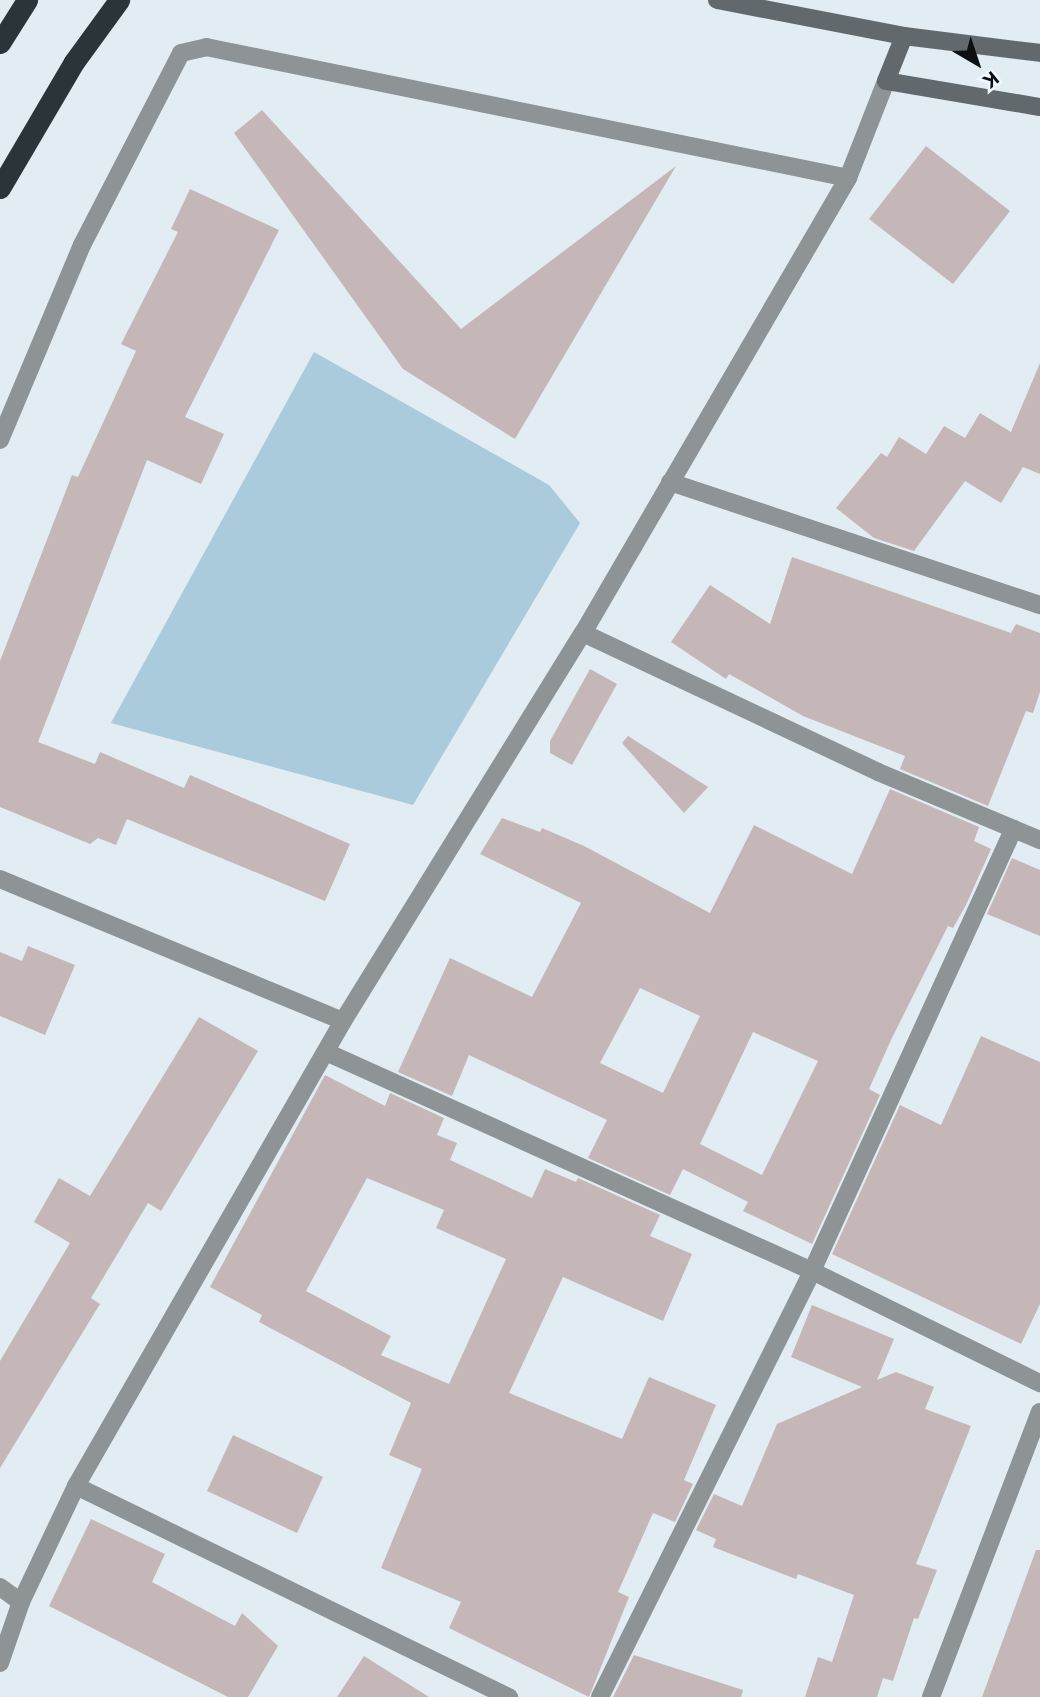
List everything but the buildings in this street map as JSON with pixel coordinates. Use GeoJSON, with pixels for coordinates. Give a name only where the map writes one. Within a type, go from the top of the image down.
{"type":"FeatureCollection","features":[{"type":"Feature","properties":{"kind":"highway"},"geometry":{"type":"LineString","coordinates":[[0,43],[27,0]]}},
{"type":"Feature","properties":{"kind":"highway"},"geometry":{"type":"LineString","coordinates":[[0,188],[74,62],[119,0]]}},
{"type":"Feature","properties":{"kind":"main road"},"geometry":{"type":"LineString","coordinates":[[717,0],[904,36],[1040,53]]}},
{"type":"Feature","properties":{"kind":"main road"},"geometry":{"type":"LineString","coordinates":[[904,36],[886,81],[1040,107]]}},
{"type":"Feature","properties":{"kind":"street"},"geometry":{"type":"LineString","coordinates":[[0,440],[82,244],[181,53],[205,47],[848,178]]}},
{"type":"Feature","properties":{"kind":"street"},"geometry":{"type":"LineString","coordinates":[[0,1663],[21,1602],[76,1486],[342,1021],[583,633],[848,178],[886,81]]}},
{"type":"Feature","properties":{"kind":"street"},"geometry":{"type":"LineString","coordinates":[[670,481],[1040,605]]}},
{"type":"Feature","properties":{"kind":"street"},"geometry":{"type":"LineString","coordinates":[[583,633],[877,772],[1040,840]]}},
{"type":"Feature","properties":{"kind":"street"},"geometry":{"type":"LineString","coordinates":[[600,1697],[811,1271],[1013,829]]}},
{"type":"Feature","properties":{"kind":"street"},"geometry":{"type":"LineString","coordinates":[[0,879],[342,1021]]}},
{"type":"Feature","properties":{"kind":"street"},"geometry":{"type":"LineString","coordinates":[[326,1052],[811,1271],[1040,1383]]}},
{"type":"Feature","properties":{"kind":"street"},"geometry":{"type":"LineString","coordinates":[[931,1697],[1040,1412]]}},
{"type":"Feature","properties":{"kind":"street"},"geometry":{"type":"LineString","coordinates":[[76,1486],[509,1697]]}},
{"type":"Feature","properties":{"kind":"street"},"geometry":{"type":"LineString","coordinates":[[0,1587],[21,1602]]}},
{"type":"Feature","properties":{"kind":"shaded area"},"geometry":{"type":"Polygon","coordinates":[[[314,352],[549,485],[580,523],[413,805],[111,723],[314,352]]]}}]}
